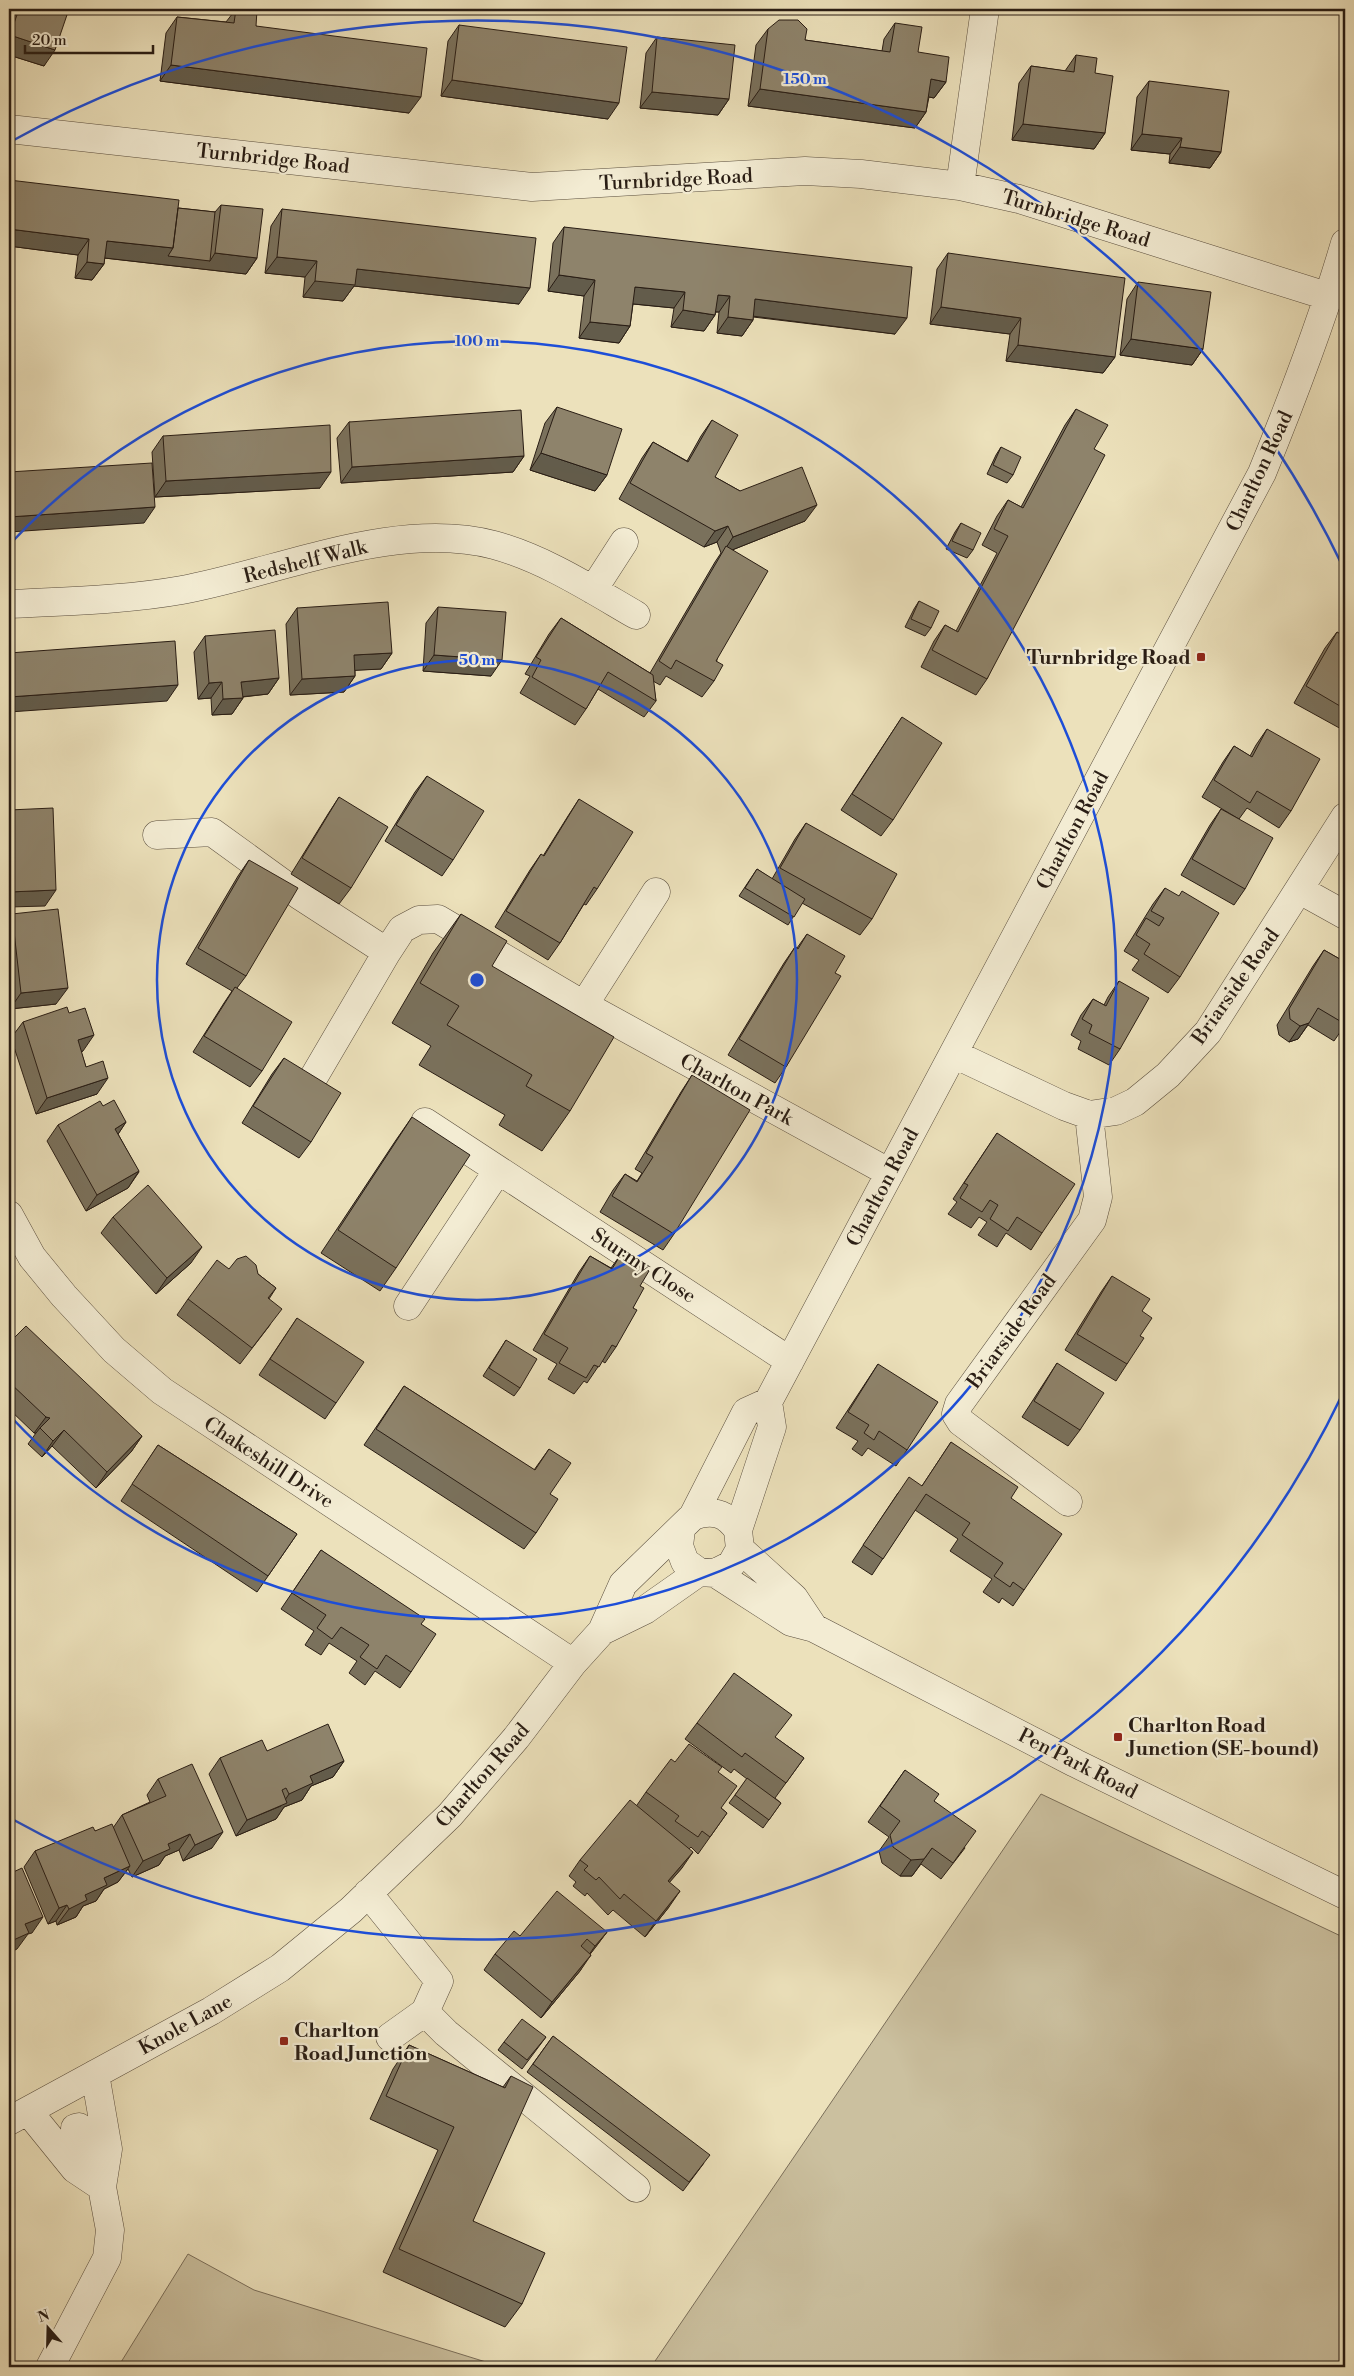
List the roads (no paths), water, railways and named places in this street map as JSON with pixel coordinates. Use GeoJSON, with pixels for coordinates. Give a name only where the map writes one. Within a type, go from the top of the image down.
{"type":"FeatureCollection","features":[{"type":"Feature","properties":{"kind":"street"},"geometry":{"type":"LineString","coordinates":[[960,186],[984,9]]}},
{"type":"Feature","properties":{"kind":"street","name":"Turnbridge Road"},"geometry":{"type":"LineString","coordinates":[[9,129],[532,187],[805,171],[861,174],[960,186],[1019,199],[1330,297]]}},
{"type":"Feature","properties":{"kind":"street","name":"Charlton Road"},"geometry":{"type":"LineString","coordinates":[[602,1631],[645,1610],[707,1572],[731,1564],[772,1427],[768,1402],[1262,473],[1302,376],[1330,297],[1344,249]]}},
{"type":"Feature","properties":{"kind":"street","name":"Redshelf Walk"},"geometry":{"type":"LineString","coordinates":[[9,604],[84,600],[180,590],[242,578],[363,545],[415,538],[458,539],[494,545],[550,565],[636,615]]}},
{"type":"Feature","properties":{"kind":"street"},"geometry":{"type":"LineString","coordinates":[[593,590],[624,542]]}},
{"type":"Feature","properties":{"kind":"street","name":"Briarside Road"},"geometry":{"type":"LineString","coordinates":[[1068,1502],[961,1422],[956,1414],[958,1404],[1092,1220],[1098,1197],[1089,1116],[1116,1111],[1135,1102],[1168,1075],[1201,1039],[1300,890],[1345,817]]}},
{"type":"Feature","properties":{"kind":"street"},"geometry":{"type":"LineString","coordinates":[[157,835],[212,832],[299,895],[387,952]]}},
{"type":"Feature","properties":{"kind":"street"},"geometry":{"type":"LineString","coordinates":[[1300,890],[1345,915]]}},
{"type":"Feature","properties":{"kind":"street"},"geometry":{"type":"LineString","coordinates":[[584,1005],[656,892]]}},
{"type":"Feature","properties":{"kind":"street","name":"Charlton Park"},"geometry":{"type":"LineString","coordinates":[[312,1080],[387,952],[402,930],[419,920],[438,919],[584,1005],[890,1173]]}},
{"type":"Feature","properties":{"kind":"street"},"geometry":{"type":"LineString","coordinates":[[954,1054],[1089,1116]]}},
{"type":"Feature","properties":{"kind":"street","name":"Sturmy Close"},"geometry":{"type":"LineString","coordinates":[[425,1122],[790,1361]]}},
{"type":"Feature","properties":{"kind":"street"},"geometry":{"type":"LineString","coordinates":[[408,1306],[498,1170]]}},
{"type":"Feature","properties":{"kind":"street","name":"Chakeshill Drive"},"geometry":{"type":"LineString","coordinates":[[9,1215],[32,1256],[64,1296],[114,1350],[162,1391],[573,1663]]}},
{"type":"Feature","properties":{"kind":"street","name":"Charlton Road"},"geometry":{"type":"LineString","coordinates":[[707,1572],[685,1562],[679,1546],[687,1522],[746,1412],[768,1402]]}},
{"type":"Feature","properties":{"kind":"street"},"geometry":{"type":"LineString","coordinates":[[687,1522],[706,1512],[719,1513],[730,1519],[739,1539]]}},
{"type":"Feature","properties":{"kind":"street","name":"Charlton Road"},"geometry":{"type":"LineString","coordinates":[[360,1902],[450,1815],[516,1738],[573,1663],[602,1631],[623,1584],[687,1522]]}},
{"type":"Feature","properties":{"kind":"street","name":"Pen Park Road"},"geometry":{"type":"LineString","coordinates":[[739,1539],[794,1598],[814,1628]]}},
{"type":"Feature","properties":{"kind":"street","name":"Pen Park Road"},"geometry":{"type":"LineString","coordinates":[[707,1572],[791,1622],[814,1628],[1083,1766],[1345,1895]]}},
{"type":"Feature","properties":{"kind":"street"},"geometry":{"type":"LineString","coordinates":[[360,1902],[439,1981],[425,2012],[390,2037]]}},
{"type":"Feature","properties":{"kind":"street","name":"Knole Lane"},"geometry":{"type":"LineString","coordinates":[[18,2116],[211,2010],[280,1968],[360,1902]]}},
{"type":"Feature","properties":{"kind":"street"},"geometry":{"type":"LineString","coordinates":[[425,2012],[446,2033],[636,2188]]}},
{"type":"Feature","properties":{"kind":"street"},"geometry":{"type":"LineString","coordinates":[[50,2367],[107,2258],[110,2230],[102,2187],[108,2149],[95,2074]]}},
{"type":"Feature","properties":{"kind":"street"},"geometry":{"type":"LineString","coordinates":[[18,2116],[75,2169],[102,2187]]}},
{"type":"Feature","properties":{"kind":"place","name":"Turnbridge Road"},"geometry":{"type":"Point","coordinates":[1201,657]}},
{"type":"Feature","properties":{"kind":"place","name":"Charlton Road Junction (SE-bound)"},"geometry":{"type":"Point","coordinates":[1118,1737]}},
{"type":"Feature","properties":{"kind":"place","name":"Charlton Road Junction"},"geometry":{"type":"Point","coordinates":[284,2041]}}]}
